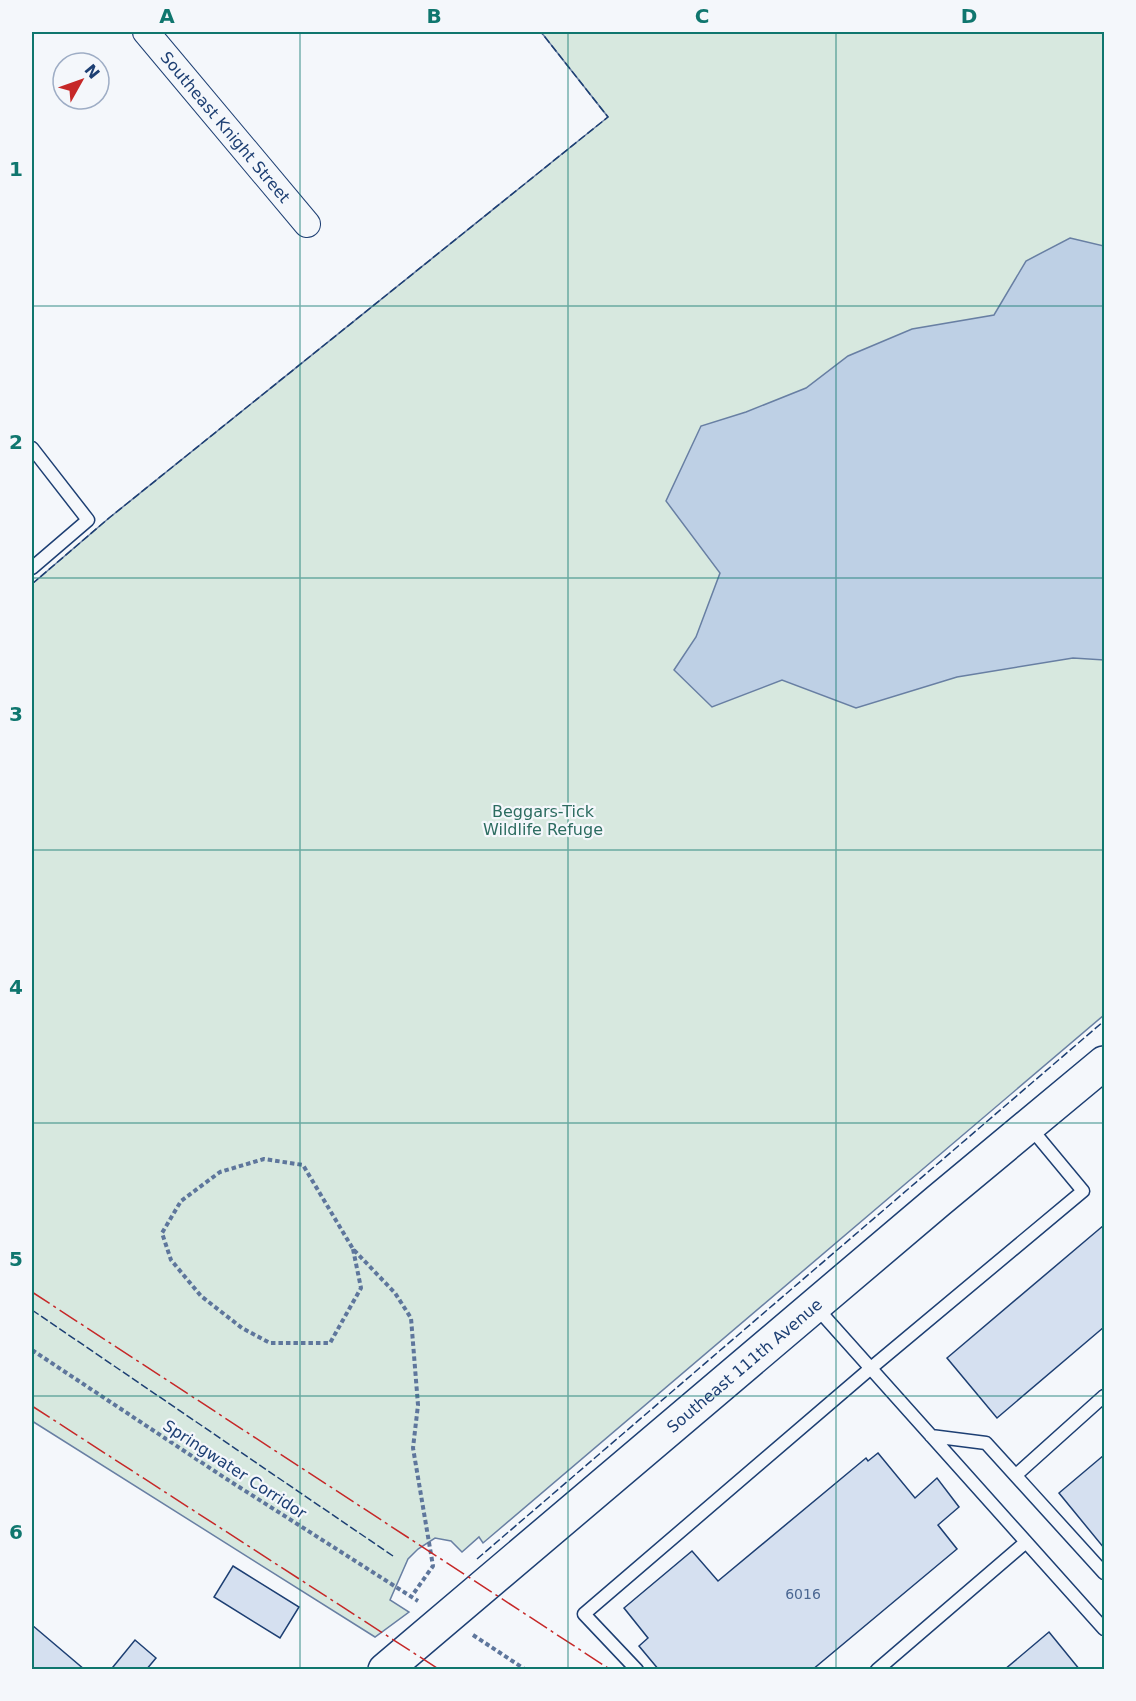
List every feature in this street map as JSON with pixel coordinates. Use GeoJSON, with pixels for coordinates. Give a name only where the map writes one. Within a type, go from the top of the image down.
{"type":"FeatureCollection","features":[{"type":"Feature","properties":{"kind":"street","name":"Southeast Knight Street"},"geometry":{"type":"LineString","coordinates":[[146,32],[307,224]]}},
{"type":"Feature","properties":{"kind":"street","name":"Southeast 111th Avenue"},"geometry":{"type":"LineString","coordinates":[[400,1665],[815,1305],[1028,1125],[1104,1064]]}},
{"type":"Feature","properties":{"kind":"lane"},"geometry":{"type":"LineString","coordinates":[[32,448],[88,520],[32,568]]}},
{"type":"Feature","properties":{"kind":"lane"},"geometry":{"type":"LineString","coordinates":[[637,1670],[584,1614],[870,1368],[1083,1191],[1028,1125]]}},
{"type":"Feature","properties":{"kind":"lane"},"geometry":{"type":"LineString","coordinates":[[815,1305],[1104,1629]]}},
{"type":"Feature","properties":{"kind":"lane"},"geometry":{"type":"LineString","coordinates":[[1016,1475],[1104,1396]]}},
{"type":"Feature","properties":{"kind":"lane"},"geometry":{"type":"LineString","coordinates":[[931,1436],[986,1443],[1104,1573]]}},
{"type":"Feature","properties":{"kind":"lane"},"geometry":{"type":"LineString","coordinates":[[877,1670],[1026,1542]]}},
{"type":"Feature","properties":{"kind":"path"},"geometry":{"type":"LineString","coordinates":[[353,1249],[361,1288],[330,1343],[270,1343],[242,1328],[201,1296],[171,1260],[162,1233],[181,1201],[220,1172],[264,1159],[303,1165],[353,1249],[395,1293],[411,1318],[418,1405],[412,1448],[432,1566],[411,1597]]}},
{"type":"Feature","properties":{"kind":"path","name":"Springwater Corridor"},"geometry":{"type":"LineString","coordinates":[[32,1350],[426,1606]]}},
{"type":"Feature","properties":{"kind":"path"},"geometry":{"type":"LineString","coordinates":[[471,1634],[526,1670]]}},
{"type":"Feature","properties":{"kind":"green space","name":"Beggars-Tick Wildlife Refuge"},"geometry":{"type":"Polygon","coordinates":[[[541,32],[1104,32],[1104,1015],[483,1543],[479,1537],[462,1552],[451,1541],[435,1538],[418,1549],[408,1559],[390,1600],[409,1612],[375,1637],[32,1421],[32,584],[109,518],[608,117],[541,32]]]}},
{"type":"Feature","properties":{"kind":"water"},"geometry":{"type":"Polygon","coordinates":[[[1070,238],[1104,246],[1104,660],[1073,658],[957,677],[856,708],[782,680],[712,707],[674,670],[696,637],[720,573],[666,501],[701,426],[746,412],[806,388],[848,356],[912,329],[994,315],[1026,261],[1070,238]]]}},
{"type":"Feature","properties":{"kind":"building"},"geometry":{"type":"Polygon","coordinates":[[[1104,1225],[1104,1327],[997,1418],[947,1358],[1104,1225]]]}},
{"type":"Feature","properties":{"kind":"building"},"geometry":{"type":"Polygon","coordinates":[[[878,1453],[915,1498],[937,1478],[959,1507],[938,1525],[957,1549],[812,1670],[659,1670],[639,1646],[648,1638],[624,1608],[692,1551],[718,1581],[866,1458],[868,1461],[878,1453]]]}},
{"type":"Feature","properties":{"kind":"building"},"geometry":{"type":"Polygon","coordinates":[[[1104,1455],[1104,1548],[1059,1493],[1104,1455]]]}},
{"type":"Feature","properties":{"kind":"building"},"geometry":{"type":"Polygon","coordinates":[[[233,1566],[299,1607],[280,1638],[214,1597],[233,1566]]]}},
{"type":"Feature","properties":{"kind":"building"},"geometry":{"type":"Polygon","coordinates":[[[32,1625],[85,1670],[32,1670],[32,1625]]]}},
{"type":"Feature","properties":{"kind":"building"},"geometry":{"type":"Polygon","coordinates":[[[1049,1632],[1080,1670],[1004,1670],[1049,1632]]]}},
{"type":"Feature","properties":{"kind":"building"},"geometry":{"type":"Polygon","coordinates":[[[135,1640],[156,1658],[146,1670],[116,1670],[113,1667],[135,1640]]]}},
{"type":"Feature","properties":{"kind":"fence"},"geometry":{"type":"LineString","coordinates":[[32,584],[109,518],[608,117],[541,32]]}},
{"type":"Feature","properties":{"kind":"fence"},"geometry":{"type":"LineString","coordinates":[[477,1559],[1104,1021]]}},
{"type":"Feature","properties":{"kind":"fence"},"geometry":{"type":"LineString","coordinates":[[32,1310],[393,1556]]}},
{"type":"Feature","properties":{"kind":"power"},"geometry":{"type":"LineString","coordinates":[[32,1292],[611,1670]]}},
{"type":"Feature","properties":{"kind":"power"},"geometry":{"type":"LineString","coordinates":[[32,1406],[440,1670]]}}]}
